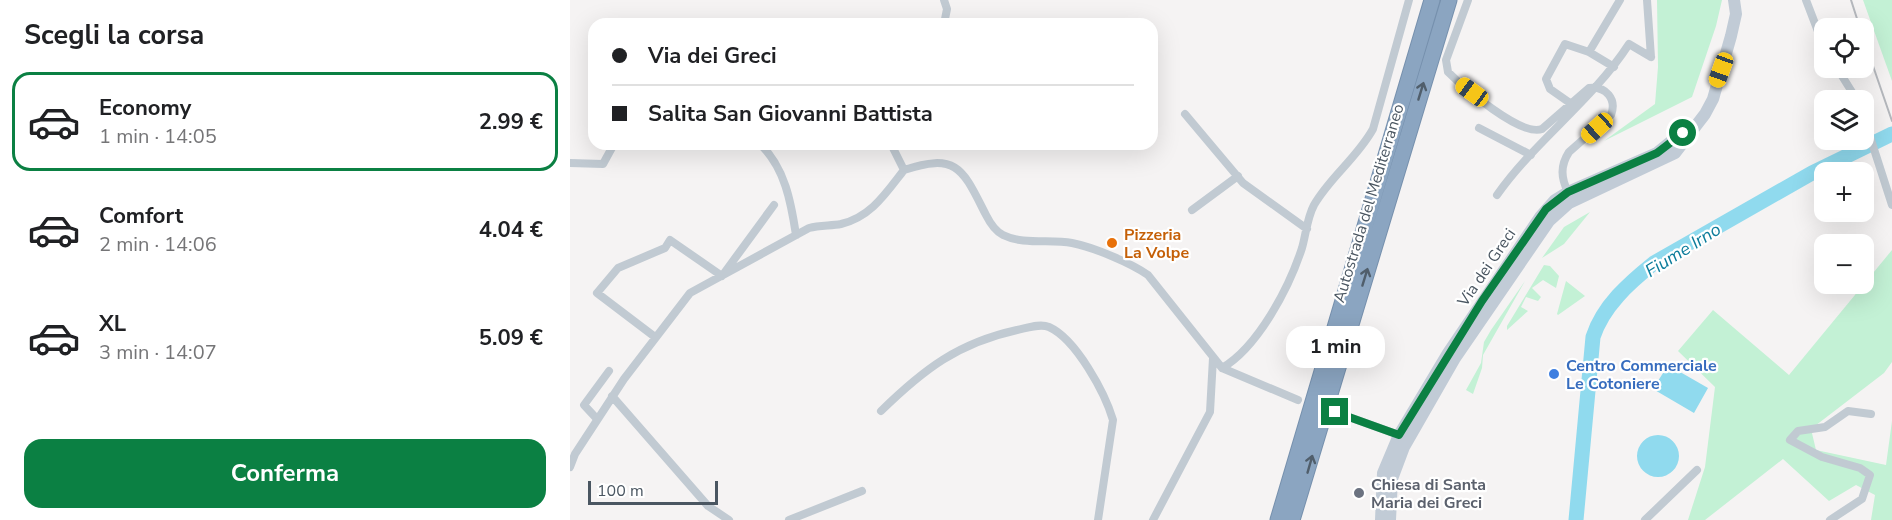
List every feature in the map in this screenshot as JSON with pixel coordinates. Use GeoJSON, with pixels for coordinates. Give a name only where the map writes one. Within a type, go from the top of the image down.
{"type":"FeatureCollection","features":[{"type":"Feature","properties":{"kind":"highway","name":"Autostrada del Mediterraneo"},"geometry":{"type":"LineString","coordinates":[[1278,520],[1432,0]]}},
{"type":"Feature","properties":{"kind":"highway","name":"Autostrada del Mediterraneo"},"geometry":{"type":"LineString","coordinates":[[1292,520],[1449,0]]}},
{"type":"Feature","properties":{"kind":"main road","name":"Via dei Greci"},"geometry":{"type":"LineString","coordinates":[[1734,0],[1736,14]]}},
{"type":"Feature","properties":{"kind":"main road","name":"Via dei Greci"},"geometry":{"type":"LineString","coordinates":[[1390,520],[1392,479],[1404,447],[1455,358],[1541,231],[1569,203],[1675,153],[1705,114],[1713,99],[1736,14],[1747,0]]}},
{"type":"Feature","properties":{"kind":"main road","name":"Via dei Greci"},"geometry":{"type":"LineString","coordinates":[[1381,520],[1383,473],[1399,435],[1454,344],[1540,217],[1555,201],[1568,192],[1657,153],[1683,133],[1716,86]]}},
{"type":"Feature","properties":{"kind":"street"},"geometry":{"type":"LineString","coordinates":[[944,0],[947,9],[945,18]]}},
{"type":"Feature","properties":{"kind":"street"},"geometry":{"type":"LineString","coordinates":[[1222,368],[1234,362],[1269,317],[1291,276],[1310,214],[1319,197],[1364,146],[1372,129],[1409,0]]}},
{"type":"Feature","properties":{"kind":"street"},"geometry":{"type":"LineString","coordinates":[[1468,0],[1446,60],[1448,72],[1518,126],[1530,130],[1542,129],[1585,90],[1596,87],[1608,93],[1613,109],[1611,116],[1565,159],[1562,174],[1568,192]]}},
{"type":"Feature","properties":{"kind":"street"},"geometry":{"type":"LineString","coordinates":[[1588,52],[1620,0]]}},
{"type":"Feature","properties":{"kind":"street"},"geometry":{"type":"LineString","coordinates":[[1806,0],[1814,21]]}},
{"type":"Feature","properties":{"kind":"street"},"geometry":{"type":"LineString","coordinates":[[1497,195],[1510,176],[1614,67],[1629,44],[1651,57],[1645,1]]}},
{"type":"Feature","properties":{"kind":"street"},"geometry":{"type":"LineString","coordinates":[[1570,103],[1550,89],[1546,78],[1565,44],[1588,52],[1614,67]]}},
{"type":"Feature","properties":{"kind":"street"},"geometry":{"type":"LineString","coordinates":[[1185,114],[1238,176],[1266,201],[1307,229]]}},
{"type":"Feature","properties":{"kind":"street"},"geometry":{"type":"LineString","coordinates":[[1479,128],[1531,155]]}},
{"type":"Feature","properties":{"kind":"street"},"geometry":{"type":"LineString","coordinates":[[1874,149],[1892,205]]}},
{"type":"Feature","properties":{"kind":"street"},"geometry":{"type":"LineString","coordinates":[[570,163],[603,164],[611,150]]}},
{"type":"Feature","properties":{"kind":"street"},"geometry":{"type":"LineString","coordinates":[[764,150],[779,170],[790,197],[796,234]]}},
{"type":"Feature","properties":{"kind":"street"},"geometry":{"type":"LineString","coordinates":[[894,150],[904,170]]}},
{"type":"Feature","properties":{"kind":"street"},"geometry":{"type":"LineString","coordinates":[[570,467],[575,454],[612,396],[690,293],[796,234],[821,225],[838,225],[871,211],[904,170],[935,162],[962,171],[992,225],[1001,234],[1073,243],[1136,267],[1148,275],[1222,368],[1298,400]]}},
{"type":"Feature","properties":{"kind":"street"},"geometry":{"type":"LineString","coordinates":[[1192,210],[1238,176]]}},
{"type":"Feature","properties":{"kind":"street"},"geometry":{"type":"LineString","coordinates":[[722,276],[774,205]]}},
{"type":"Feature","properties":{"kind":"street"},"geometry":{"type":"LineString","coordinates":[[655,337],[597,293],[618,268],[665,248],[670,240],[722,276]]}},
{"type":"Feature","properties":{"kind":"street"},"geometry":{"type":"LineString","coordinates":[[881,411],[922,373],[963,346],[998,334],[1036,326],[1048,327],[1066,340],[1086,366],[1110,408],[1113,420],[1098,520]]}},
{"type":"Feature","properties":{"kind":"street"},"geometry":{"type":"LineString","coordinates":[[1151,520],[1210,412],[1213,357]]}},
{"type":"Feature","properties":{"kind":"street"},"geometry":{"type":"LineString","coordinates":[[597,419],[585,405],[609,372]]}},
{"type":"Feature","properties":{"kind":"street"},"geometry":{"type":"LineString","coordinates":[[612,396],[708,506],[729,520]]}},
{"type":"Feature","properties":{"kind":"street"},"geometry":{"type":"LineString","coordinates":[[1830,520],[1862,499],[1870,474],[1860,468],[1822,457],[1790,440],[1798,431],[1826,427],[1848,411],[1871,414]]}},
{"type":"Feature","properties":{"kind":"street"},"geometry":{"type":"LineString","coordinates":[[1335,412],[1399,435]]}},
{"type":"Feature","properties":{"kind":"street"},"geometry":{"type":"LineString","coordinates":[[1645,520],[1697,470]]}},
{"type":"Feature","properties":{"kind":"street"},"geometry":{"type":"LineString","coordinates":[[789,520],[862,491]]}},
{"type":"Feature","properties":{"kind":"green space"},"geometry":{"type":"Polygon","coordinates":[[[1657,0],[1722,0],[1716,26],[1692,97],[1604,141],[1655,104],[1658,67],[1657,0]]]}},
{"type":"Feature","properties":{"kind":"green space"},"geometry":{"type":"Polygon","coordinates":[[[1863,0],[1892,0],[1892,81],[1874,31],[1874,18],[1869,18],[1863,0]]]}},
{"type":"Feature","properties":{"kind":"green space"},"geometry":{"type":"Polygon","coordinates":[[[1590,212],[1564,244],[1542,258],[1564,227],[1590,212]]]}},
{"type":"Feature","properties":{"kind":"green space"},"geometry":{"type":"Polygon","coordinates":[[[1892,250],[1892,362],[1884,373],[1811,429],[1816,450],[1886,465],[1892,421],[1892,520],[1871,520],[1875,495],[1856,485],[1829,501],[1783,459],[1705,520],[1688,520],[1705,467],[1715,387],[1678,351],[1713,310],[1789,375],[1856,294],[1874,294],[1874,272],[1892,250]]]}},
{"type":"Feature","properties":{"kind":"green space"},"geometry":{"type":"Polygon","coordinates":[[[1544,265],[1550,266],[1559,276],[1556,288],[1543,280],[1532,288],[1541,297],[1538,301],[1526,297],[1521,307],[1528,311],[1507,330],[1507,326],[1544,265]]]}},
{"type":"Feature","properties":{"kind":"green space"},"geometry":{"type":"Polygon","coordinates":[[[1525,281],[1483,355],[1482,368],[1473,394],[1466,390],[1481,363],[1484,342],[1525,281]]]}},
{"type":"Feature","properties":{"kind":"green space"},"geometry":{"type":"Polygon","coordinates":[[[1566,281],[1585,296],[1558,315],[1557,314],[1566,281]]]}},
{"type":"Feature","properties":{"kind":"water"},"geometry":{"type":"Polygon","coordinates":[[[1668,365],[1708,388],[1694,413],[1653,389],[1668,365]]]}},
{"type":"Feature","properties":{"kind":"water"},"geometry":{"type":"Polygon","coordinates":[[[1658,435],[1666,436],[1673,441],[1678,448],[1678,464],[1673,471],[1666,476],[1658,477],[1650,476],[1643,471],[1638,464],[1637,456],[1638,448],[1643,441],[1650,436],[1658,435]]]}},
{"type":"Feature","properties":{"kind":"waterway","name":"Fiume Irno"},"geometry":{"type":"LineString","coordinates":[[1576,520],[1593,337],[1610,305],[1626,287],[1654,263],[1812,173],[1892,134]]}},
{"type":"Feature","properties":{"kind":"railway"},"geometry":{"type":"LineString","coordinates":[[1851,0],[1857,18]]}},
{"type":"Feature","properties":{"kind":"railway"},"geometry":{"type":"LineString","coordinates":[[1874,69],[1892,121]]}},
{"type":"Feature","properties":{"kind":"place","name":"Pizzeria La Volpe"},"geometry":{"type":"Point","coordinates":[1112,243]}},
{"type":"Feature","properties":{"kind":"place","name":"Centro Commerciale Le Cotoniere"},"geometry":{"type":"Point","coordinates":[1554,374]}},
{"type":"Feature","properties":{"kind":"place","name":"Chiesa di Santa Maria dei Greci"},"geometry":{"type":"Point","coordinates":[1359,493]}},
{"type":"Feature","properties":{"kind":"route"},"geometry":{"type":"LineString","coordinates":[[1335,412],[1380,426],[1399,435],[1482,301],[1546,209],[1568,192],[1657,153],[1683,133]]}}]}
